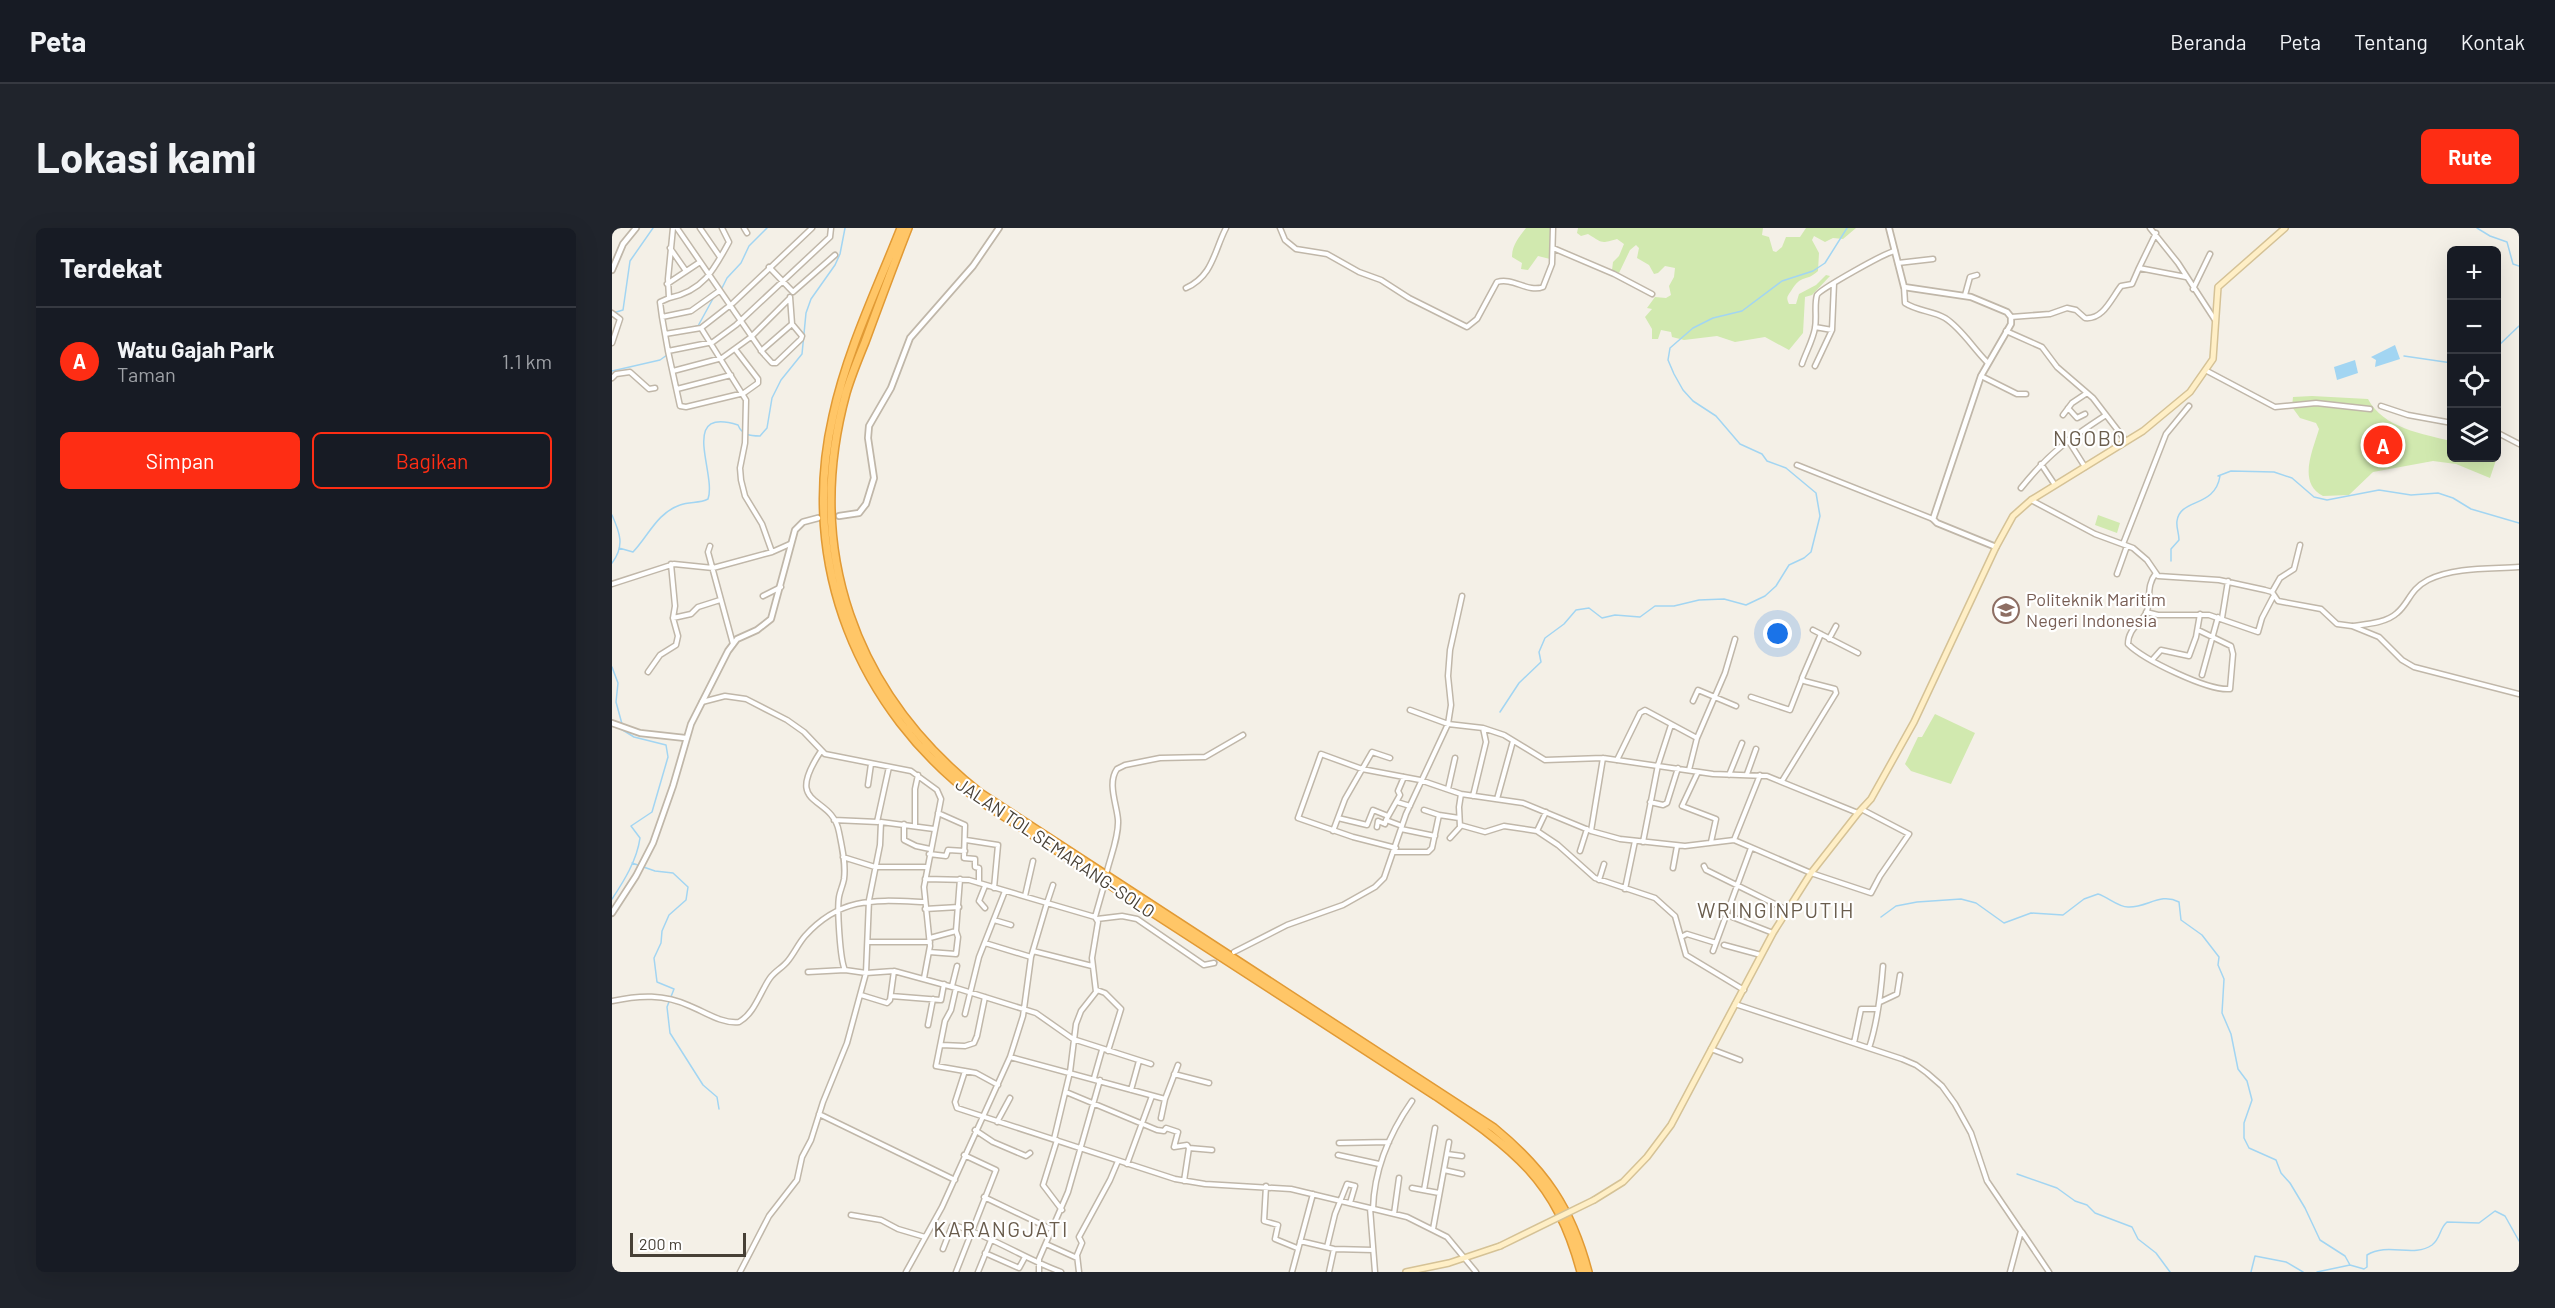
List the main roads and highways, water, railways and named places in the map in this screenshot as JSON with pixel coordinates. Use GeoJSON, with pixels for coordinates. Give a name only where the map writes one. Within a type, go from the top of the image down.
{"type":"FeatureCollection","features":[{"type":"Feature","properties":{"kind":"highway","name":"JALAN TOL SEMARANG–SOLO"},"geometry":{"type":"LineString","coordinates":[[901,228],[840,387],[832,417],[823,486],[829,561],[841,614],[853,646],[881,699],[922,750],[952,781],[1436,1096],[1508,1147],[1540,1182],[1554,1204],[1566,1227],[1581,1272]]}},
{"type":"Feature","properties":{"kind":"highway","name":"JALAN TOL SEMARANG–SOLO"},"geometry":{"type":"LineString","coordinates":[[908,228],[846,392],[834,448],[830,488],[836,557],[848,612],[861,645],[900,713],[935,754],[980,793],[1494,1128],[1525,1155],[1554,1190],[1575,1232],[1588,1272]]}},
{"type":"Feature","properties":{"kind":"main road"},"geometry":{"type":"LineString","coordinates":[[1406,1272],[1464,1258],[1500,1246],[1594,1200],[1623,1182],[1659,1142],[1671,1125],[1773,933],[1811,873],[1885,777],[1914,722],[1996,547],[2013,516],[2031,500],[2171,410],[2190,392],[2207,371],[2215,352],[2217,291],[2221,283],[2285,228]]}},
{"type":"Feature","properties":{"kind":"water"},"geometry":{"type":"Polygon","coordinates":[[[2395,345],[2400,359],[2375,367],[2376,360],[2371,357],[2395,345]]]}},
{"type":"Feature","properties":{"kind":"water"},"geometry":{"type":"Polygon","coordinates":[[[2355,360],[2358,373],[2337,380],[2334,367],[2355,360]]]}},
{"type":"Feature","properties":{"kind":"waterway"},"geometry":{"type":"LineString","coordinates":[[613,313],[623,310],[630,261],[653,228]]}},
{"type":"Feature","properties":{"kind":"waterway"},"geometry":{"type":"LineString","coordinates":[[721,290],[727,278],[741,263],[749,246],[767,228]]}},
{"type":"Feature","properties":{"kind":"waterway"},"geometry":{"type":"LineString","coordinates":[[619,548],[633,552],[665,513],[680,505],[708,499],[709,488],[704,445],[705,433],[709,425],[720,422],[738,425],[744,433],[756,436],[760,436],[767,428],[772,398],[781,380],[802,354],[806,313],[811,299],[835,265],[840,254],[845,228]]}},
{"type":"Feature","properties":{"kind":"waterway"},"geometry":{"type":"LineString","coordinates":[[1500,712],[1519,683],[1541,662],[1539,652],[1545,638],[1564,624],[1576,610],[1589,608],[1602,618],[1615,615],[1640,617],[1655,606],[1674,606],[1699,600],[1724,599],[1746,605],[1765,596],[1776,586],[1789,565],[1811,552],[1820,516],[1816,493],[1786,468],[1767,461],[1762,454],[1740,444],[1716,416],[1693,401],[1683,390],[1668,360],[1670,348],[1693,328],[1713,318],[1742,311],[1782,281],[1813,271],[1825,263],[1847,228]]}},
{"type":"Feature","properties":{"kind":"waterway"},"geometry":{"type":"LineString","coordinates":[[2477,228],[2507,242],[2513,264],[2519,266]]}},
{"type":"Feature","properties":{"kind":"waterway"},"geometry":{"type":"LineString","coordinates":[[694,327],[698,326],[715,295]]}},
{"type":"Feature","properties":{"kind":"waterway"},"geometry":{"type":"LineString","coordinates":[[2501,343],[2519,326]]}},
{"type":"Feature","properties":{"kind":"waterway"},"geometry":{"type":"LineString","coordinates":[[612,371],[660,360],[667,355]]}},
{"type":"Feature","properties":{"kind":"waterway"},"geometry":{"type":"LineString","coordinates":[[2404,356],[2447,362]]}},
{"type":"Feature","properties":{"kind":"waterway"},"geometry":{"type":"LineString","coordinates":[[2171,561],[2171,549],[2179,540],[2177,523],[2180,514],[2184,509],[2212,493],[2217,486],[2220,476],[2218,476],[2231,471],[2274,472],[2292,478],[2314,497],[2327,500],[2379,490],[2411,495],[2438,493],[2453,498],[2471,509],[2519,523]]}},
{"type":"Feature","properties":{"kind":"waterway"},"geometry":{"type":"LineString","coordinates":[[612,515],[620,539],[619,551],[612,563]]}},
{"type":"Feature","properties":{"kind":"waterway"},"geometry":{"type":"LineString","coordinates":[[612,667],[618,683],[616,702],[622,724]]}},
{"type":"Feature","properties":{"kind":"waterway"},"geometry":{"type":"LineString","coordinates":[[612,899],[636,854],[640,838],[631,826],[652,812],[668,757],[666,745],[634,737],[621,729]]}},
{"type":"Feature","properties":{"kind":"waterway"},"geometry":{"type":"LineString","coordinates":[[632,863],[655,871],[673,873],[688,887],[686,900],[669,915],[662,931],[661,943],[654,958],[657,982],[674,989],[667,1007],[670,1033],[703,1085],[717,1097],[719,1109]]}},
{"type":"Feature","properties":{"kind":"waterway"},"geometry":{"type":"LineString","coordinates":[[1881,917],[1896,906],[1961,899],[1976,903],[2004,923],[2031,913],[2063,915],[2084,899],[2098,894],[2128,907],[2160,899],[2172,899],[2179,902],[2181,920],[2202,935],[2219,957],[2218,965],[2224,979],[2222,1013],[2231,1034],[2238,1069],[2247,1081],[2252,1100],[2244,1123],[2244,1138],[2249,1148],[2276,1160],[2281,1173],[2305,1208],[2320,1240],[2345,1256],[2350,1265]]}},
{"type":"Feature","properties":{"kind":"waterway"},"geometry":{"type":"LineString","coordinates":[[2017,1174],[2057,1188],[2075,1201],[2087,1205],[2095,1213],[2132,1227],[2138,1239],[2156,1253],[2170,1272]]}},
{"type":"Feature","properties":{"kind":"waterway"},"geometry":{"type":"LineString","coordinates":[[2317,1272],[2350,1265],[2364,1269],[2367,1267],[2367,1255],[2375,1251],[2425,1249],[2435,1242],[2447,1222],[2479,1223],[2495,1211],[2505,1216],[2519,1241]]}},
{"type":"Feature","properties":{"kind":"waterway"},"geometry":{"type":"LineString","coordinates":[[2251,1272],[2255,1256],[2286,1262],[2303,1272]]}},
{"type":"Feature","properties":{"kind":"tunnel"},"geometry":{"type":"LineString","coordinates":[[1214,963],[1234,952]]}},
{"type":"Feature","properties":{"kind":"place","name":"Watu Gajah Park"},"geometry":{"type":"Point","coordinates":[2383,445]}},
{"type":"Feature","properties":{"kind":"place","name":"Politeknik Maritim Negeri Indonesia"},"geometry":{"type":"Point","coordinates":[2006,610]}},
{"type":"Feature","properties":{"kind":"district","name":"NGOBO"},"geometry":{"type":"Point","coordinates":[2090,439]}},
{"type":"Feature","properties":{"kind":"district","name":"WRINGINPUTIH"},"geometry":{"type":"Point","coordinates":[1776,911]}},
{"type":"Feature","properties":{"kind":"district","name":"KARANGJATI"},"geometry":{"type":"Point","coordinates":[1001,1230]}}]}
